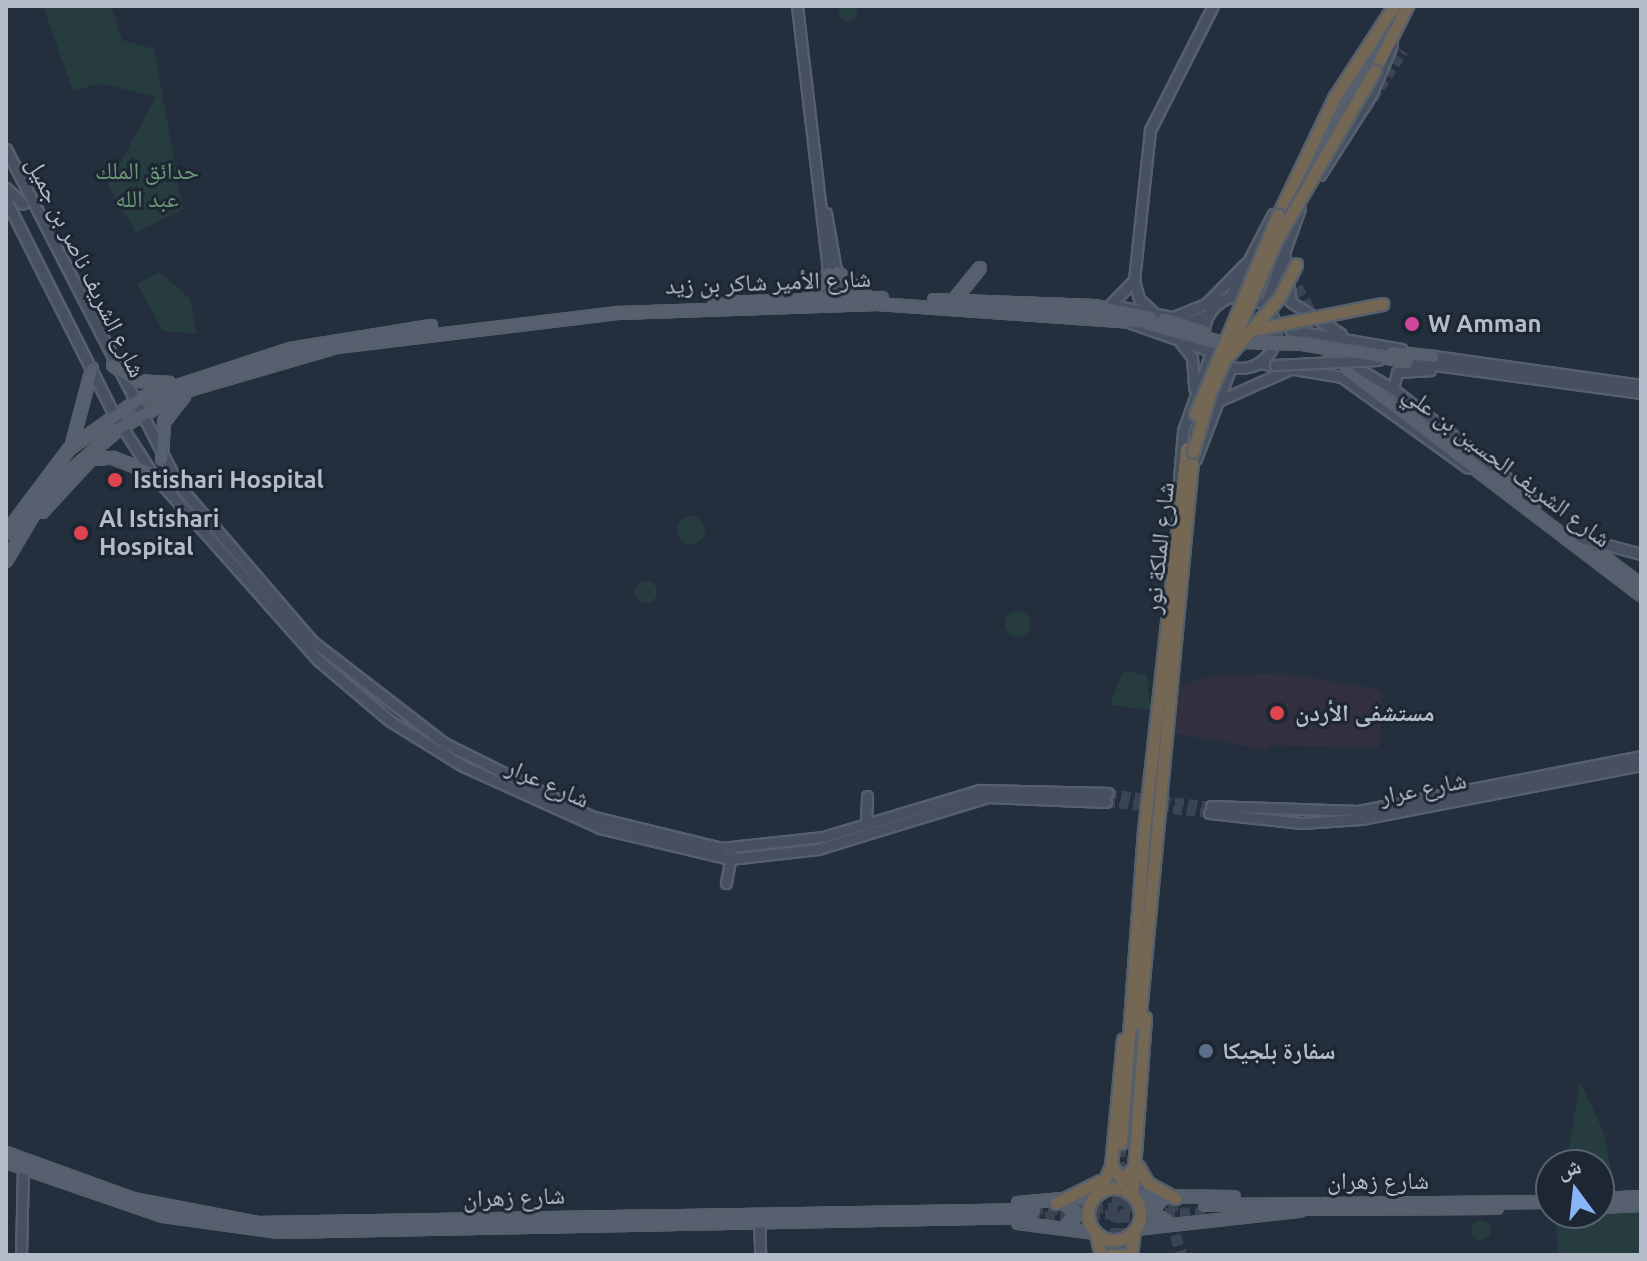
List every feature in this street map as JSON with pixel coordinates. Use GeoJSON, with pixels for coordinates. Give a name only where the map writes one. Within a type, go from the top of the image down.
{"type":"FeatureCollection","features":[{"type":"Feature","properties":{"kind":"highway","name":"شارع الملكة نور"},"geometry":{"type":"LineString","coordinates":[[1138,976],[1189,477],[1189,450],[1299,193],[1375,70],[1407,6]]}},
{"type":"Feature","properties":{"kind":"highway","name":"شارع الملكة نور"},"geometry":{"type":"LineString","coordinates":[[1125,1144],[1178,491],[1209,372],[1278,215],[1392,8]]}},
{"type":"Feature","properties":{"kind":"highway"},"geometry":{"type":"LineString","coordinates":[[1226,366],[1296,264]]}},
{"type":"Feature","properties":{"kind":"highway"},"geometry":{"type":"LineString","coordinates":[[1252,330],[1382,304]]}},
{"type":"Feature","properties":{"kind":"highway"},"geometry":{"type":"LineString","coordinates":[[1135,1230],[1119,1240],[1097,1244],[1088,1218],[1111,1160],[1138,976]]}},
{"type":"Feature","properties":{"kind":"highway"},"geometry":{"type":"LineString","coordinates":[[1111,1255],[1130,1254],[1140,1212],[1132,1196],[1138,976]]}},
{"type":"Feature","properties":{"kind":"highway"},"geometry":{"type":"LineString","coordinates":[[1111,1160],[1122,1179],[1134,1162]]}},
{"type":"Feature","properties":{"kind":"highway"},"geometry":{"type":"LineString","coordinates":[[1059,1203],[1096,1185],[1111,1160]]}},
{"type":"Feature","properties":{"kind":"highway"},"geometry":{"type":"LineString","coordinates":[[1134,1162],[1148,1183],[1170,1197]]}},
{"type":"Feature","properties":{"kind":"highway"},"geometry":{"type":"LineString","coordinates":[[1097,1194],[1132,1196]]}},
{"type":"Feature","properties":{"kind":"main road"},"geometry":{"type":"LineString","coordinates":[[797,6],[836,302]]}},
{"type":"Feature","properties":{"kind":"main road"},"geometry":{"type":"LineString","coordinates":[[1151,317],[1139,299],[1134,280],[1150,130],[1213,6]]}},
{"type":"Feature","properties":{"kind":"main road"},"geometry":{"type":"LineString","coordinates":[[1328,141],[1407,6]]}},
{"type":"Feature","properties":{"kind":"main road"},"geometry":{"type":"LineString","coordinates":[[1259,363],[1274,346],[1275,324],[1265,306],[1270,277],[1284,244],[1371,95],[1407,6]]}},
{"type":"Feature","properties":{"kind":"main road","name":"شارع الشريف ناصر بن جميل"},"geometry":{"type":"LineString","coordinates":[[6,149],[131,403]]}},
{"type":"Feature","properties":{"kind":"main road"},"geometry":{"type":"LineString","coordinates":[[1176,316],[1192,321],[1209,314],[1229,298],[1303,166]]}},
{"type":"Feature","properties":{"kind":"main road"},"geometry":{"type":"LineString","coordinates":[[6,188],[37,217]]}},
{"type":"Feature","properties":{"kind":"main road","name":"شارع الشريف ناصر بن جميل"},"geometry":{"type":"LineString","coordinates":[[6,202],[113,413]]}},
{"type":"Feature","properties":{"kind":"main road"},"geometry":{"type":"LineString","coordinates":[[1284,244],[1283,281],[1294,306],[1356,340]]}},
{"type":"Feature","properties":{"kind":"main road"},"geometry":{"type":"LineString","coordinates":[[1110,305],[1151,317],[1176,316],[1206,304],[1253,255]]}},
{"type":"Feature","properties":{"kind":"main road"},"geometry":{"type":"LineString","coordinates":[[954,300],[980,268]]}},
{"type":"Feature","properties":{"kind":"main road"},"geometry":{"type":"LineString","coordinates":[[1247,268],[1252,284],[1270,277]]}},
{"type":"Feature","properties":{"kind":"main road"},"geometry":{"type":"LineString","coordinates":[[833,272],[869,297]]}},
{"type":"Feature","properties":{"kind":"main road"},"geometry":{"type":"LineString","coordinates":[[806,299],[833,272]]}},
{"type":"Feature","properties":{"kind":"main road"},"geometry":{"type":"LineString","coordinates":[[1098,311],[1110,305],[1134,280]]}},
{"type":"Feature","properties":{"kind":"main road","name":"شارع الأمير شاكر بن زيد"},"geometry":{"type":"LineString","coordinates":[[69,449],[113,413],[131,403],[282,360],[453,330],[620,313],[836,302],[869,297],[954,300],[1151,317],[1205,333],[1392,352],[1435,361]]}},
{"type":"Feature","properties":{"kind":"main road"},"geometry":{"type":"LineString","coordinates":[[1229,298],[1265,306]]}},
{"type":"Feature","properties":{"kind":"main road","name":"شارع الأمير شاكر بن زيد"},"geometry":{"type":"LineString","coordinates":[[21,533],[69,468],[121,427],[186,386],[290,349],[399,330],[806,299],[1098,311]]}},
{"type":"Feature","properties":{"kind":"main road"},"geometry":{"type":"LineString","coordinates":[[1098,311],[1211,352],[1226,366],[1259,363],[1348,376]]}},
{"type":"Feature","properties":{"kind":"main road"},"geometry":{"type":"LineString","coordinates":[[1178,491],[1175,473],[1196,388],[1211,352],[1209,314]]}},
{"type":"Feature","properties":{"kind":"main road","name":"شارع الأمير شاكر بن زيد"},"geometry":{"type":"LineString","coordinates":[[1151,317],[1205,340],[1406,361],[1435,361]]}},
{"type":"Feature","properties":{"kind":"main road"},"geometry":{"type":"LineString","coordinates":[[1182,341],[1198,337],[1192,321]]}},
{"type":"Feature","properties":{"kind":"main road"},"geometry":{"type":"LineString","coordinates":[[1275,324],[1359,366],[1393,389],[1515,492]]}},
{"type":"Feature","properties":{"kind":"main road"},"geometry":{"type":"LineString","coordinates":[[1290,330],[1356,340],[1478,371],[1641,393]]}},
{"type":"Feature","properties":{"kind":"main road"},"geometry":{"type":"LineString","coordinates":[[1182,341],[1192,357],[1196,388]]}},
{"type":"Feature","properties":{"kind":"main road"},"geometry":{"type":"LineString","coordinates":[[1275,365],[1406,361]]}},
{"type":"Feature","properties":{"kind":"main road"},"geometry":{"type":"LineString","coordinates":[[1435,361],[1641,385]]}},
{"type":"Feature","properties":{"kind":"main road"},"geometry":{"type":"LineString","coordinates":[[113,365],[135,381],[186,386],[164,422],[162,459]]}},
{"type":"Feature","properties":{"kind":"main road"},"geometry":{"type":"LineString","coordinates":[[1189,477],[1218,398],[1226,366]]}},
{"type":"Feature","properties":{"kind":"main road"},"geometry":{"type":"LineString","coordinates":[[1348,376],[1342,367],[1359,366]]}},
{"type":"Feature","properties":{"kind":"main road"},"geometry":{"type":"LineString","coordinates":[[1218,398],[1297,368]]}},
{"type":"Feature","properties":{"kind":"main road"},"geometry":{"type":"LineString","coordinates":[[6,533],[69,449],[92,369]]}},
{"type":"Feature","properties":{"kind":"main road"},"geometry":{"type":"LineString","coordinates":[[1393,389],[1394,375],[1407,369],[1478,371]]}},
{"type":"Feature","properties":{"kind":"main road","name":"شارع الشريف الحسين بن علي"},"geometry":{"type":"LineString","coordinates":[[1348,376],[1515,492],[1641,585]]}},
{"type":"Feature","properties":{"kind":"main road"},"geometry":{"type":"LineString","coordinates":[[1196,388],[1215,380],[1218,398]]}},
{"type":"Feature","properties":{"kind":"main road","name":"شارع الشريف الحسين بن علي"},"geometry":{"type":"LineString","coordinates":[[1375,384],[1641,595]]}},
{"type":"Feature","properties":{"kind":"main road","name":"شارع عرار"},"geometry":{"type":"LineString","coordinates":[[113,413],[152,473],[265,607],[390,721],[463,766],[600,828],[730,859],[806,852],[998,795],[1107,797],[996,787],[805,841],[734,848],[659,837],[569,807],[411,721],[312,641],[162,459],[131,403]]}},
{"type":"Feature","properties":{"kind":"main road"},"geometry":{"type":"LineString","coordinates":[[6,561],[21,533],[91,459],[113,458],[152,473]]}},
{"type":"Feature","properties":{"kind":"main road"},"geometry":{"type":"LineString","coordinates":[[1578,537],[1612,541],[1641,554]]}},
{"type":"Feature","properties":{"kind":"main road"},"geometry":{"type":"LineString","coordinates":[[1604,556],[1612,541]]}},
{"type":"Feature","properties":{"kind":"main road","name":"شارع عرار"},"geometry":{"type":"LineString","coordinates":[[1641,756],[1358,811],[1210,809],[1301,823],[1361,819],[1641,765]]}},
{"type":"Feature","properties":{"kind":"main road"},"geometry":{"type":"LineString","coordinates":[[865,833],[867,796]]}},
{"type":"Feature","properties":{"kind":"main road"},"geometry":{"type":"LineString","coordinates":[[726,883],[734,848]]}},
{"type":"Feature","properties":{"kind":"main road"},"geometry":{"type":"LineString","coordinates":[[11,1160],[21,1255]]}},
{"type":"Feature","properties":{"kind":"main road","name":"شارع زهران"},"geometry":{"type":"LineString","coordinates":[[11,1160],[133,1199],[258,1223],[938,1208],[1032,1214],[279,1232],[163,1216],[11,1160]]}},
{"type":"Feature","properties":{"kind":"main road"},"geometry":{"type":"LineString","coordinates":[[938,1208],[1059,1203],[1097,1194]]}},
{"type":"Feature","properties":{"kind":"main road"},"geometry":{"type":"LineString","coordinates":[[1132,1196],[1328,1200]]}},
{"type":"Feature","properties":{"kind":"main road"},"geometry":{"type":"LineString","coordinates":[[1168,1222],[1150,1212],[1170,1197]]}},
{"type":"Feature","properties":{"kind":"main road"},"geometry":{"type":"LineString","coordinates":[[1615,1198],[1641,1197]]}},
{"type":"Feature","properties":{"kind":"main road","name":"شارع زهران"},"geometry":{"type":"LineString","coordinates":[[1535,1202],[1328,1200],[1205,1208],[1535,1208]]}},
{"type":"Feature","properties":{"kind":"main road"},"geometry":{"type":"LineString","coordinates":[[1059,1203],[1077,1212],[1064,1228]]}},
{"type":"Feature","properties":{"kind":"main road"},"geometry":{"type":"LineString","coordinates":[[1615,1206],[1641,1205]]}},
{"type":"Feature","properties":{"kind":"main road"},"geometry":{"type":"LineString","coordinates":[[1135,1230],[1168,1222],[1309,1209]]}},
{"type":"Feature","properties":{"kind":"main road"},"geometry":{"type":"LineString","coordinates":[[929,1216],[1064,1228],[1097,1244]]}},
{"type":"Feature","properties":{"kind":"main road"},"geometry":{"type":"LineString","coordinates":[[759,1219],[760,1255]]}},
{"type":"Feature","properties":{"kind":"shaded area","name":"مستشفى الأردن"},"geometry":{"type":"Polygon","coordinates":[[[1284,673],[1383,690],[1379,748],[1269,745],[1267,750],[1172,733],[1180,685],[1215,676],[1284,673]]]}},
{"type":"Feature","properties":{"kind":"green space"},"geometry":{"type":"Polygon","coordinates":[[[848,3],[857,12],[848,21],[839,12],[848,3]]]}},
{"type":"Feature","properties":{"kind":"green space","name":"حدائق الملك عبد الله"},"geometry":{"type":"Polygon","coordinates":[[[43,6],[111,6],[122,40],[154,49],[183,209],[136,233],[108,185],[156,97],[99,83],[73,91],[43,6]]]}},
{"type":"Feature","properties":{"kind":"green space"},"geometry":{"type":"Polygon","coordinates":[[[160,272],[190,299],[197,334],[163,331],[137,284],[160,272]]]}},
{"type":"Feature","properties":{"kind":"green space"},"geometry":{"type":"Polygon","coordinates":[[[691,516],[701,520],[705,530],[701,540],[691,544],[681,540],[677,530],[681,520],[691,516]]]}},
{"type":"Feature","properties":{"kind":"green space"},"geometry":{"type":"Polygon","coordinates":[[[646,581],[657,592],[646,603],[635,592],[646,581]]]}},
{"type":"Feature","properties":{"kind":"green space"},"geometry":{"type":"Polygon","coordinates":[[[1018,611],[1027,615],[1031,624],[1027,633],[1018,637],[1009,633],[1005,624],[1009,615],[1018,611]]]}},
{"type":"Feature","properties":{"kind":"green space"},"geometry":{"type":"Polygon","coordinates":[[[1123,671],[1147,675],[1150,710],[1110,705],[1123,671]]]}},
{"type":"Feature","properties":{"kind":"green space"},"geometry":{"type":"Polygon","coordinates":[[[1580,1081],[1604,1133],[1607,1149],[1569,1149],[1580,1081]]]}},
{"type":"Feature","properties":{"kind":"green space"},"geometry":{"type":"Polygon","coordinates":[[[1641,1207],[1641,1255],[1558,1255],[1556,1229],[1615,1229],[1615,1209],[1641,1207]]]}},
{"type":"Feature","properties":{"kind":"green space"},"geometry":{"type":"Polygon","coordinates":[[[1481,1220],[1488,1223],[1491,1230],[1488,1237],[1481,1240],[1474,1237],[1471,1230],[1474,1223],[1481,1220]]]}},
{"type":"Feature","properties":{"kind":"tunnel"},"geometry":{"type":"LineString","coordinates":[[1366,110],[1404,51]]}},
{"type":"Feature","properties":{"kind":"tunnel"},"geometry":{"type":"LineString","coordinates":[[1290,274],[1336,353]]}},
{"type":"Feature","properties":{"kind":"tunnel"},"geometry":{"type":"LineString","coordinates":[[1108,793],[1211,806]]}},
{"type":"Feature","properties":{"kind":"tunnel"},"geometry":{"type":"LineString","coordinates":[[1106,802],[1209,813]]}},
{"type":"Feature","properties":{"kind":"tunnel"},"geometry":{"type":"LineString","coordinates":[[1114,1255],[1121,1143]]}},
{"type":"Feature","properties":{"kind":"tunnel"},"geometry":{"type":"LineString","coordinates":[[1123,1255],[1126,1172]]}},
{"type":"Feature","properties":{"kind":"tunnel"},"geometry":{"type":"LineString","coordinates":[[1033,1210],[1183,1206]]}},
{"type":"Feature","properties":{"kind":"tunnel"},"geometry":{"type":"LineString","coordinates":[[1030,1217],[1205,1212]]}},
{"type":"Feature","properties":{"kind":"tunnel"},"geometry":{"type":"LineString","coordinates":[[1170,1219],[1182,1255]]}},
{"type":"Feature","properties":{"kind":"place","name":"W Amman"},"geometry":{"type":"Point","coordinates":[1412,324]}},
{"type":"Feature","properties":{"kind":"place","name":"Istishari Hospital"},"geometry":{"type":"Point","coordinates":[115,480]}},
{"type":"Feature","properties":{"kind":"place","name":"Al Istishari Hospital"},"geometry":{"type":"Point","coordinates":[81,533]}},
{"type":"Feature","properties":{"kind":"place","name":"مستشفى الأردن"},"geometry":{"type":"Point","coordinates":[1277,713]}},
{"type":"Feature","properties":{"kind":"place","name":"سفارة بلجيكا"},"geometry":{"type":"Point","coordinates":[1206,1051]}}]}
